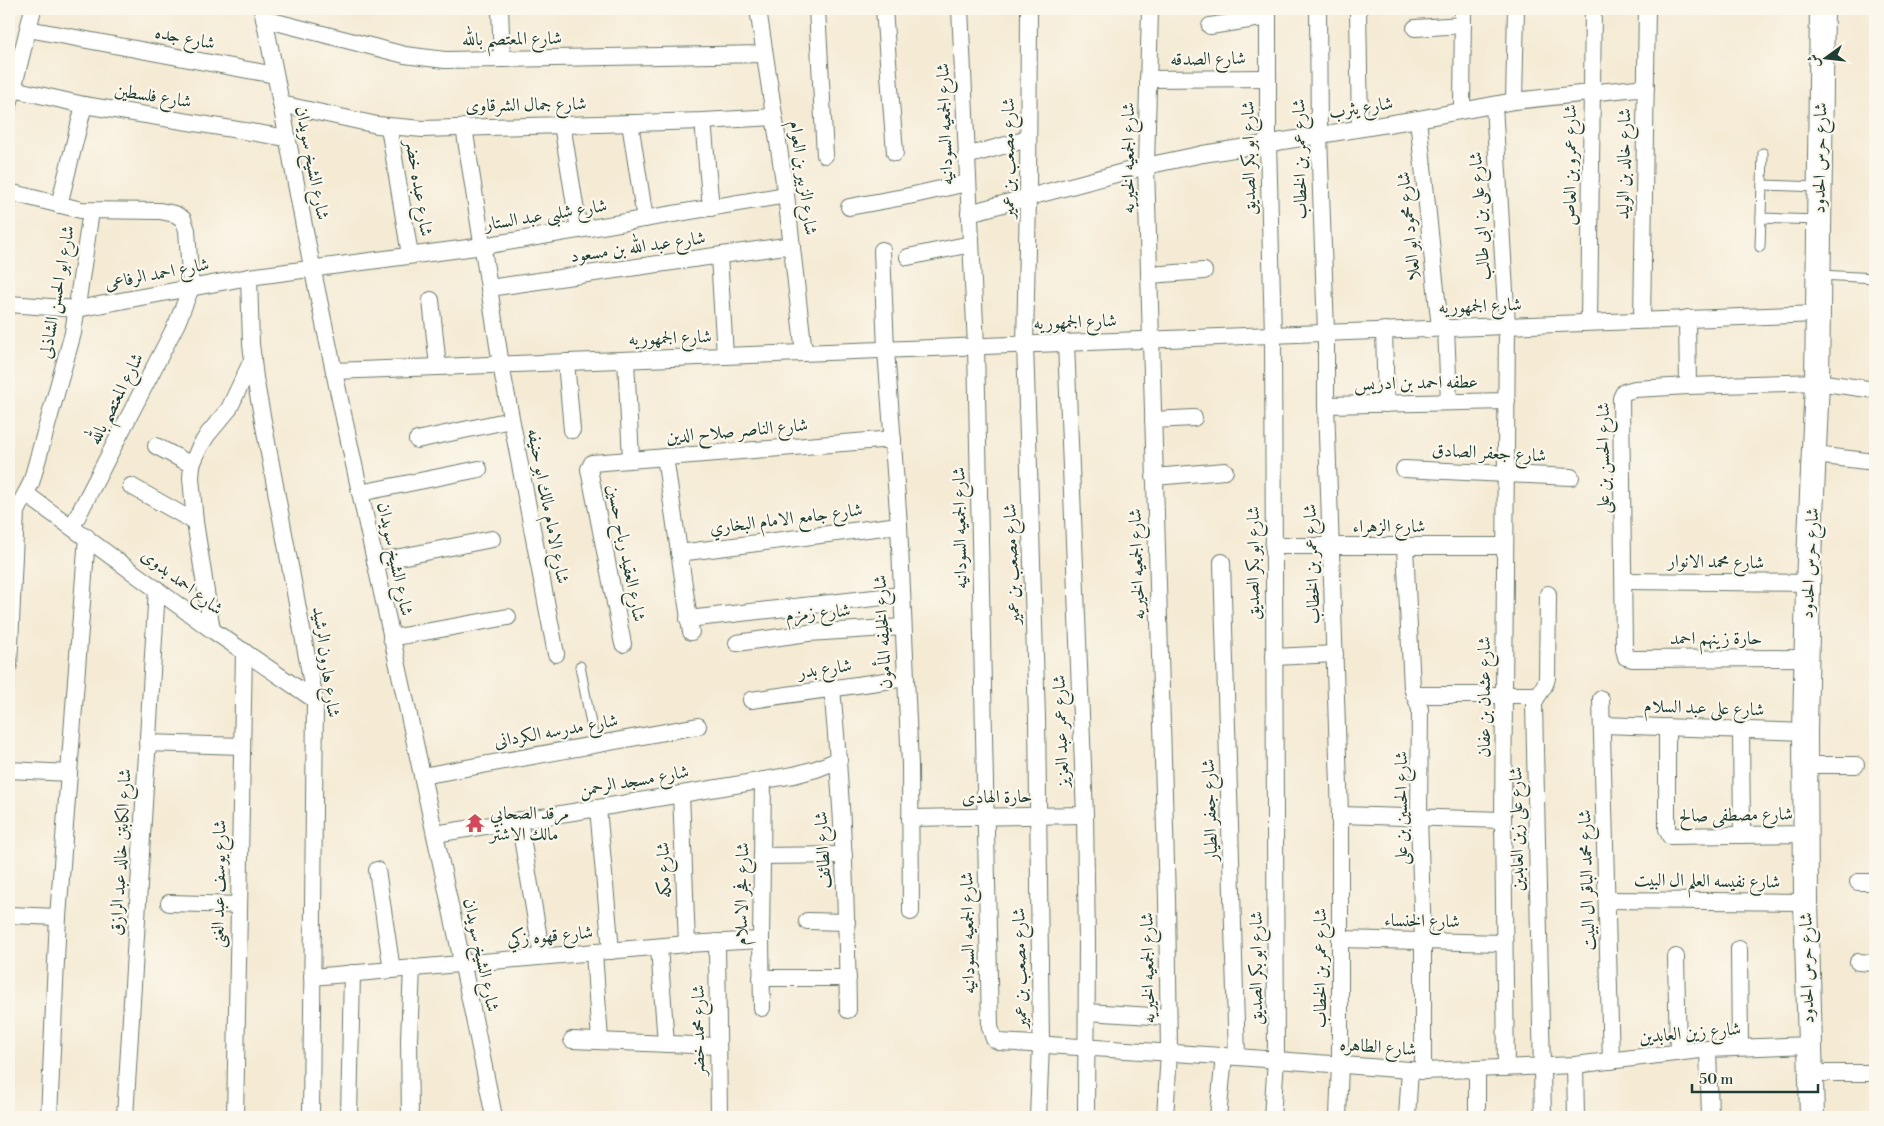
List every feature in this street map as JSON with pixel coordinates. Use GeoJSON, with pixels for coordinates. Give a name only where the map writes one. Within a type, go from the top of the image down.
{"type":"FeatureCollection","features":[{"type":"Feature","properties":{"kind":"street"},"geometry":{"type":"LineString","coordinates":[[9,105],[33,9]]}},
{"type":"Feature","properties":{"kind":"street"},"geometry":{"type":"LineString","coordinates":[[500,9],[502,59]]}},
{"type":"Feature","properties":{"kind":"street","name":"شارع الزبير بن العوام"},"geometry":{"type":"LineString","coordinates":[[758,9],[786,195],[804,353]]}},
{"type":"Feature","properties":{"kind":"street"},"geometry":{"type":"LineString","coordinates":[[817,9],[825,155]]}},
{"type":"Feature","properties":{"kind":"street"},"geometry":{"type":"LineString","coordinates":[[884,9],[895,153]]}},
{"type":"Feature","properties":{"kind":"street","name":"شارع الجمعيه السودانيه"},"geometry":{"type":"LineString","coordinates":[[960,9],[976,346],[990,1027],[994,1039],[1000,1042]]}},
{"type":"Feature","properties":{"kind":"street","name":"شارع مصعب بن عمير"},"geometry":{"type":"LineString","coordinates":[[1029,9],[1028,198],[1024,344],[1037,708],[1041,1045],[1038,1117]]}},
{"type":"Feature","properties":{"kind":"street","name":"شارع الجمعيه الخيريه"},"geometry":{"type":"LineString","coordinates":[[1150,9],[1146,166],[1166,889],[1169,1053],[1165,1117]]}},
{"type":"Feature","properties":{"kind":"street","name":"شارع عمر بن الخطاب"},"geometry":{"type":"LineString","coordinates":[[1318,9],[1319,135],[1326,332],[1326,405],[1340,815],[1340,1064],[1338,1117]]}},
{"type":"Feature","properties":{"kind":"street"},"geometry":{"type":"LineString","coordinates":[[1358,9],[1360,128]]}},
{"type":"Feature","properties":{"kind":"street"},"geometry":{"type":"LineString","coordinates":[[1462,110],[1463,9]]}},
{"type":"Feature","properties":{"kind":"street"},"geometry":{"type":"LineString","coordinates":[[1514,101],[1516,9]]}},
{"type":"Feature","properties":{"kind":"street","name":"شارع عمرو بن العاص"},"geometry":{"type":"LineString","coordinates":[[1589,322],[1593,9]]}},
{"type":"Feature","properties":{"kind":"street","name":"شارع خالد بن الوليد"},"geometry":{"type":"LineString","coordinates":[[1642,320],[1647,9]]}},
{"type":"Feature","properties":{"kind":"street","name":"شارع حرس الحدود"},"geometry":{"type":"LineString","coordinates":[[1812,1117],[1806,902],[1805,732],[1808,583],[1817,382],[1822,9]]}},
{"type":"Feature","properties":{"kind":"street"},"geometry":{"type":"LineString","coordinates":[[1210,26],[1268,13]]}},
{"type":"Feature","properties":{"kind":"street","name":"شارع ابو بكر الصديق"},"geometry":{"type":"LineString","coordinates":[[1268,13],[1268,142],[1273,334],[1276,1060],[1272,1117]]}},
{"type":"Feature","properties":{"kind":"street","name":"شارع المعتصم بالله"},"geometry":{"type":"LineString","coordinates":[[263,14],[423,58],[445,60],[764,54]]}},
{"type":"Feature","properties":{"kind":"street","name":"شارع الشيخ سويدان"},"geometry":{"type":"LineString","coordinates":[[263,14],[312,269],[463,963],[494,1117]]}},
{"type":"Feature","properties":{"kind":"street"},"geometry":{"type":"LineString","coordinates":[[1415,28],[1463,25]]}},
{"type":"Feature","properties":{"kind":"street","name":"شارع جده"},"geometry":{"type":"LineString","coordinates":[[28,29],[275,75]]}},
{"type":"Feature","properties":{"kind":"street","name":"شارع الصدقه"},"geometry":{"type":"LineString","coordinates":[[1148,79],[1268,78]]}},
{"type":"Feature","properties":{"kind":"street","name":"شارع يثرب"},"geometry":{"type":"LineString","coordinates":[[969,213],[1146,166],[1203,154],[1418,119],[1514,101],[1646,87]]}},
{"type":"Feature","properties":{"kind":"street","name":"شارع فلسطين"},"geometry":{"type":"LineString","coordinates":[[13,89],[84,105],[287,138]]}},
{"type":"Feature","properties":{"kind":"street","name":"شارع جمال الشرقاوى"},"geometry":{"type":"LineString","coordinates":[[281,104],[389,127],[423,129],[703,121],[774,117]]}},
{"type":"Feature","properties":{"kind":"street"},"geometry":{"type":"LineString","coordinates":[[59,205],[84,105]]}},
{"type":"Feature","properties":{"kind":"street","name":"شارع على بن ابى طالب"},"geometry":{"type":"LineString","coordinates":[[1494,105],[1507,325]]}},
{"type":"Feature","properties":{"kind":"street","name":"شارع محمود ابو العلا"},"geometry":{"type":"LineString","coordinates":[[1418,119],[1443,328],[1449,402]]}},
{"type":"Feature","properties":{"kind":"street"},"geometry":{"type":"LineString","coordinates":[[703,121],[711,208]]}},
{"type":"Feature","properties":{"kind":"street"},"geometry":{"type":"LineString","coordinates":[[630,123],[645,219]]}},
{"type":"Feature","properties":{"kind":"street"},"geometry":{"type":"LineString","coordinates":[[562,124],[579,230]]}},
{"type":"Feature","properties":{"kind":"street","name":"شارع عبده خضر"},"geometry":{"type":"LineString","coordinates":[[389,127],[410,255]]}},
{"type":"Feature","properties":{"kind":"street","name":"شارع الامام مالك ابو حنيفه"},"geometry":{"type":"LineString","coordinates":[[464,127],[501,365],[556,654]]}},
{"type":"Feature","properties":{"kind":"street"},"geometry":{"type":"LineString","coordinates":[[966,156],[1028,140]]}},
{"type":"Feature","properties":{"kind":"street"},"geometry":{"type":"LineString","coordinates":[[849,207],[967,183]]}},
{"type":"Feature","properties":{"kind":"street"},"geometry":{"type":"LineString","coordinates":[[9,192],[91,211],[160,211],[175,214],[183,219],[187,230],[191,288]]}},
{"type":"Feature","properties":{"kind":"street","name":"شارع شلبى عبد الستار"},"geometry":{"type":"LineString","coordinates":[[312,269],[483,246],[786,195]]}},
{"type":"Feature","properties":{"kind":"street","name":"شارع ابو الحسن الشاذلى"},"geometry":{"type":"LineString","coordinates":[[9,666],[16,512],[26,494],[73,333],[91,211]]}},
{"type":"Feature","properties":{"kind":"street"},"geometry":{"type":"LineString","coordinates":[[908,257],[971,244]]}},
{"type":"Feature","properties":{"kind":"street","name":"شارع عبد الله بن مسعود"},"geometry":{"type":"LineString","coordinates":[[489,288],[792,245]]}},
{"type":"Feature","properties":{"kind":"street","name":"شارع الخليفه المأمون"},"geometry":{"type":"LineString","coordinates":[[882,250],[910,765],[911,912]]}},
{"type":"Feature","properties":{"kind":"street"},"geometry":{"type":"LineString","coordinates":[[719,256],[725,356]]}},
{"type":"Feature","properties":{"kind":"street","name":"شارع احمد الرفاعى"},"geometry":{"type":"LineString","coordinates":[[9,304],[77,309],[248,277],[312,269]]}},
{"type":"Feature","properties":{"kind":"street"},"geometry":{"type":"LineString","coordinates":[[1149,275],[1204,271]]}},
{"type":"Feature","properties":{"kind":"street","name":"شارع هارون الرشيد"},"geometry":{"type":"LineString","coordinates":[[248,277],[253,358],[315,700],[311,1117]]}},
{"type":"Feature","properties":{"kind":"street","name":"شارع المعتصم بالله"},"geometry":{"type":"LineString","coordinates":[[72,527],[177,323],[191,288]]}},
{"type":"Feature","properties":{"kind":"street"},"geometry":{"type":"LineString","coordinates":[[431,300],[438,367]]}},
{"type":"Feature","properties":{"kind":"street","name":"شارع الجمهوريه"},"geometry":{"type":"LineString","coordinates":[[334,371],[1818,314]]}},
{"type":"Feature","properties":{"kind":"street"},"geometry":{"type":"LineString","coordinates":[[1687,318],[1688,386]]}},
{"type":"Feature","properties":{"kind":"street","name":"شارع عثمان بن عفان"},"geometry":{"type":"LineString","coordinates":[[1506,1068],[1503,820],[1507,325]]}},
{"type":"Feature","properties":{"kind":"street"},"geometry":{"type":"LineString","coordinates":[[1384,330],[1386,404]]}},
{"type":"Feature","properties":{"kind":"street","name":"شارع عمر عبد العزيز"},"geometry":{"type":"LineString","coordinates":[[1066,343],[1085,815],[1086,1117]]}},
{"type":"Feature","properties":{"kind":"street"},"geometry":{"type":"LineString","coordinates":[[212,630],[195,522],[191,478],[192,465],[199,448],[208,434],[229,409],[253,358]]}},
{"type":"Feature","properties":{"kind":"street"},"geometry":{"type":"LineString","coordinates":[[626,360],[631,459]]}},
{"type":"Feature","properties":{"kind":"street"},"geometry":{"type":"LineString","coordinates":[[566,362],[572,430]]}},
{"type":"Feature","properties":{"kind":"street"},"geometry":{"type":"LineString","coordinates":[[1817,382],[1875,390]]}},
{"type":"Feature","properties":{"kind":"street","name":"شارع الحسن بن على"},"geometry":{"type":"LineString","coordinates":[[1626,657],[1624,650],[1621,398],[1624,392],[1635,389],[1688,386],[1817,382]]}},
{"type":"Feature","properties":{"kind":"street","name":"عطفه احمد بن ادريس"},"geometry":{"type":"LineString","coordinates":[[1326,405],[1507,401]]}},
{"type":"Feature","properties":{"kind":"street"},"geometry":{"type":"LineString","coordinates":[[1153,420],[1194,418]]}},
{"type":"Feature","properties":{"kind":"street"},"geometry":{"type":"LineString","coordinates":[[417,440],[512,420]]}},
{"type":"Feature","properties":{"kind":"street","name":"شارع الناصر صلاح الدين"},"geometry":{"type":"LineString","coordinates":[[590,469],[590,466],[596,462],[893,439]]}},
{"type":"Feature","properties":{"kind":"street"},"geometry":{"type":"LineString","coordinates":[[156,446],[192,465]]}},
{"type":"Feature","properties":{"kind":"street"},"geometry":{"type":"LineString","coordinates":[[1815,455],[1875,462]]}},
{"type":"Feature","properties":{"kind":"street"},"geometry":{"type":"LineString","coordinates":[[665,457],[689,625],[901,595]]}},
{"type":"Feature","properties":{"kind":"street"},"geometry":{"type":"LineString","coordinates":[[360,493],[479,469]]}},
{"type":"Feature","properties":{"kind":"street","name":"شارع العقيد رباح حسين"},"geometry":{"type":"LineString","coordinates":[[590,469],[622,644]]}},
{"type":"Feature","properties":{"kind":"street","name":"شارع جعفر الصادق"},"geometry":{"type":"LineString","coordinates":[[1404,469],[1571,477]]}},
{"type":"Feature","properties":{"kind":"street"},"geometry":{"type":"LineString","coordinates":[[1154,477],[1225,471]]}},
{"type":"Feature","properties":{"kind":"street"},"geometry":{"type":"LineString","coordinates":[[130,486],[195,522]]}},
{"type":"Feature","properties":{"kind":"street","name":"شارع احمد بدوى"},"geometry":{"type":"LineString","coordinates":[[26,494],[212,630],[315,700]]}},
{"type":"Feature","properties":{"kind":"street","name":"شارع جامع الامام البخاري"},"geometry":{"type":"LineString","coordinates":[[679,553],[898,525]]}},
{"type":"Feature","properties":{"kind":"street"},"geometry":{"type":"LineString","coordinates":[[49,1117],[58,918],[87,537]]}},
{"type":"Feature","properties":{"kind":"street"},"geometry":{"type":"LineString","coordinates":[[375,562],[492,539]]}},
{"type":"Feature","properties":{"kind":"street","name":"شارع الزهراء"},"geometry":{"type":"LineString","coordinates":[[1273,546],[1505,546]]}},
{"type":"Feature","properties":{"kind":"street","name":"شارع الحسين بن على"},"geometry":{"type":"LineString","coordinates":[[1405,547],[1412,688],[1419,702],[1420,709],[1423,941],[1417,1070],[1407,1117]]}},
{"type":"Feature","properties":{"kind":"street","name":"شارع جعفر الطيار"},"geometry":{"type":"LineString","coordinates":[[1218,1117],[1230,1056],[1222,562]]}},
{"type":"Feature","properties":{"kind":"street","name":"شارع محمد الانوار"},"geometry":{"type":"LineString","coordinates":[[1624,581],[1808,583]]}},
{"type":"Feature","properties":{"kind":"street","name":"شارع الكابتن خالد عبد الرازق"},"geometry":{"type":"LineString","coordinates":[[125,1117],[157,588]]}},
{"type":"Feature","properties":{"kind":"street","name":"شارع على زين العابدين"},"geometry":{"type":"LineString","coordinates":[[1543,1117],[1534,704],[1546,685],[1547,678],[1548,594]]}},
{"type":"Feature","properties":{"kind":"street"},"geometry":{"type":"LineString","coordinates":[[391,638],[508,617]]}},
{"type":"Feature","properties":{"kind":"street","name":"شارع زمزم"},"geometry":{"type":"LineString","coordinates":[[737,643],[808,633],[902,627]]}},
{"type":"Feature","properties":{"kind":"street","name":"شارع يوسف عبد الغنى"},"geometry":{"type":"LineString","coordinates":[[235,1117],[244,651]]}},
{"type":"Feature","properties":{"kind":"street"},"geometry":{"type":"LineString","coordinates":[[1274,657],[1336,654]]}},
{"type":"Feature","properties":{"kind":"street","name":"حارة زينهم احمد"},"geometry":{"type":"LineString","coordinates":[[1626,657],[1806,658]]}},
{"type":"Feature","properties":{"kind":"street","name":"شارع بدر"},"geometry":{"type":"LineString","coordinates":[[751,700],[906,678]]}},
{"type":"Feature","properties":{"kind":"street","name":"شارع الطائف"},"geometry":{"type":"LineString","coordinates":[[832,688],[839,760],[844,855],[848,1010]]}},
{"type":"Feature","properties":{"kind":"street"},"geometry":{"type":"LineString","coordinates":[[1414,695],[1538,695]]}},
{"type":"Feature","properties":{"kind":"street","name":"شارع محمد الباقر ال البيت"},"geometry":{"type":"LineString","coordinates":[[1601,699],[1611,1061]]}},
{"type":"Feature","properties":{"kind":"street","name":"شارع على عبد السلام"},"geometry":{"type":"LineString","coordinates":[[1602,724],[1805,732]]}},
{"type":"Feature","properties":{"kind":"street","name":"شارع مدرسه الكردانى"},"geometry":{"type":"LineString","coordinates":[[422,776],[698,726]]}},
{"type":"Feature","properties":{"kind":"street","name":"شارع مصطفى صالح"},"geometry":{"type":"LineString","coordinates":[[1667,726],[1667,833],[1674,837],[1806,834]]}},
{"type":"Feature","properties":{"kind":"street"},"geometry":{"type":"LineString","coordinates":[[1741,729],[1742,835]]}},
{"type":"Feature","properties":{"kind":"street"},"geometry":{"type":"LineString","coordinates":[[147,743],[242,746]]}},
{"type":"Feature","properties":{"kind":"street","name":"شارع مسجد الرحمن"},"geometry":{"type":"LineString","coordinates":[[434,834],[763,780],[816,769],[839,760]]}},
{"type":"Feature","properties":{"kind":"street"},"geometry":{"type":"LineString","coordinates":[[1805,765],[1856,765]]}},
{"type":"Feature","properties":{"kind":"street"},"geometry":{"type":"LineString","coordinates":[[9,770],[69,773]]}},
{"type":"Feature","properties":{"kind":"street","name":"شارع فجر الاسلام"},"geometry":{"type":"LineString","coordinates":[[762,1008],[763,780]]}},
{"type":"Feature","properties":{"kind":"street","name":"شارع مكه"},"geometry":{"type":"LineString","coordinates":[[681,794],[687,944]]}},
{"type":"Feature","properties":{"kind":"street"},"geometry":{"type":"LineString","coordinates":[[598,808],[602,951],[600,1041]]}},
{"type":"Feature","properties":{"kind":"street","name":"حارة الهادى"},"geometry":{"type":"LineString","coordinates":[[910,818],[1085,815]]}},
{"type":"Feature","properties":{"kind":"street"},"geometry":{"type":"LineString","coordinates":[[1340,815],[1503,820]]}},
{"type":"Feature","properties":{"kind":"street"},"geometry":{"type":"LineString","coordinates":[[519,820],[542,956]]}},
{"type":"Feature","properties":{"kind":"street"},"geometry":{"type":"LineString","coordinates":[[762,856],[844,855]]}},
{"type":"Feature","properties":{"kind":"street"},"geometry":{"type":"LineString","coordinates":[[377,870],[392,970]]}},
{"type":"Feature","properties":{"kind":"street"},"geometry":{"type":"LineString","coordinates":[[1858,882],[1875,882]]}},
{"type":"Feature","properties":{"kind":"street","name":"شارع نفيسه العلم ال البيت"},"geometry":{"type":"LineString","coordinates":[[1608,900],[1806,902]]}},
{"type":"Feature","properties":{"kind":"street"},"geometry":{"type":"LineString","coordinates":[[169,903],[239,905]]}},
{"type":"Feature","properties":{"kind":"street"},"geometry":{"type":"LineString","coordinates":[[9,915],[58,918]]}},
{"type":"Feature","properties":{"kind":"street"},"geometry":{"type":"LineString","coordinates":[[808,921],[847,922]]}},
{"type":"Feature","properties":{"kind":"street","name":"شارع الخنساء"},"geometry":{"type":"LineString","coordinates":[[1340,939],[1503,943]]}},
{"type":"Feature","properties":{"kind":"street","name":"شارع قهوه زكي"},"geometry":{"type":"LineString","coordinates":[[312,977],[602,951],[761,940]]}},
{"type":"Feature","properties":{"kind":"street","name":"شارع محمد خضر"},"geometry":{"type":"LineString","coordinates":[[717,942],[719,1117]]}},
{"type":"Feature","properties":{"kind":"street"},"geometry":{"type":"LineString","coordinates":[[660,947],[666,1044]]}},
{"type":"Feature","properties":{"kind":"street"},"geometry":{"type":"LineString","coordinates":[[1739,949],[1740,1047]]}},
{"type":"Feature","properties":{"kind":"street"},"geometry":{"type":"LineString","coordinates":[[1676,957],[1678,1053]]}},
{"type":"Feature","properties":{"kind":"street"},"geometry":{"type":"LineString","coordinates":[[1858,962],[1875,963]]}},
{"type":"Feature","properties":{"kind":"street"},"geometry":{"type":"LineString","coordinates":[[410,1117],[409,1039],[412,968]]}},
{"type":"Feature","properties":{"kind":"street"},"geometry":{"type":"LineString","coordinates":[[349,1117],[352,973]]}},
{"type":"Feature","properties":{"kind":"street"},"geometry":{"type":"LineString","coordinates":[[761,978],[848,978]]}},
{"type":"Feature","properties":{"kind":"street"},"geometry":{"type":"LineString","coordinates":[[1087,1012],[1168,1017]]}},
{"type":"Feature","properties":{"kind":"street"},"geometry":{"type":"LineString","coordinates":[[572,1040],[718,1046]]}},
{"type":"Feature","properties":{"kind":"street","name":"شارع الطاهره"},"geometry":{"type":"LineString","coordinates":[[1000,1042],[1417,1070],[1574,1065]]}},
{"type":"Feature","properties":{"kind":"street","name":"شارع زين العابدين"},"geometry":{"type":"LineString","coordinates":[[1574,1065],[1708,1049],[1809,1045]]}},
{"type":"Feature","properties":{"kind":"street"},"geometry":{"type":"LineString","coordinates":[[1708,1049],[1710,1117]]}},
{"type":"Feature","properties":{"kind":"street"},"geometry":{"type":"LineString","coordinates":[[1574,1065],[1576,1117]]}},
{"type":"Feature","properties":{"kind":"street"},"geometry":{"type":"LineString","coordinates":[[1476,1069],[1477,1117]]}},
{"type":"Feature","properties":{"kind":"street"},"geometry":{"type":"LineString","coordinates":[[1810,1073],[1875,1073]]}},
{"type":"Feature","properties":{"kind":"lane"},"geometry":{"type":"LineString","coordinates":[[1760,247],[1763,153]]}},
{"type":"Feature","properties":{"kind":"lane"},"geometry":{"type":"LineString","coordinates":[[1762,185],[1819,187]]}},
{"type":"Feature","properties":{"kind":"lane"},"geometry":{"type":"LineString","coordinates":[[1761,218],[1819,220]]}},
{"type":"Feature","properties":{"kind":"lane"},"geometry":{"type":"LineString","coordinates":[[1818,275],[1875,278]]}},
{"type":"Feature","properties":{"kind":"lane"},"geometry":{"type":"LineString","coordinates":[[580,666],[595,745]]}},
{"type":"Feature","properties":{"kind":"place","name":"مرقد الصحابي مالك الاشتر"},"geometry":{"type":"Point","coordinates":[475,823]}}]}
